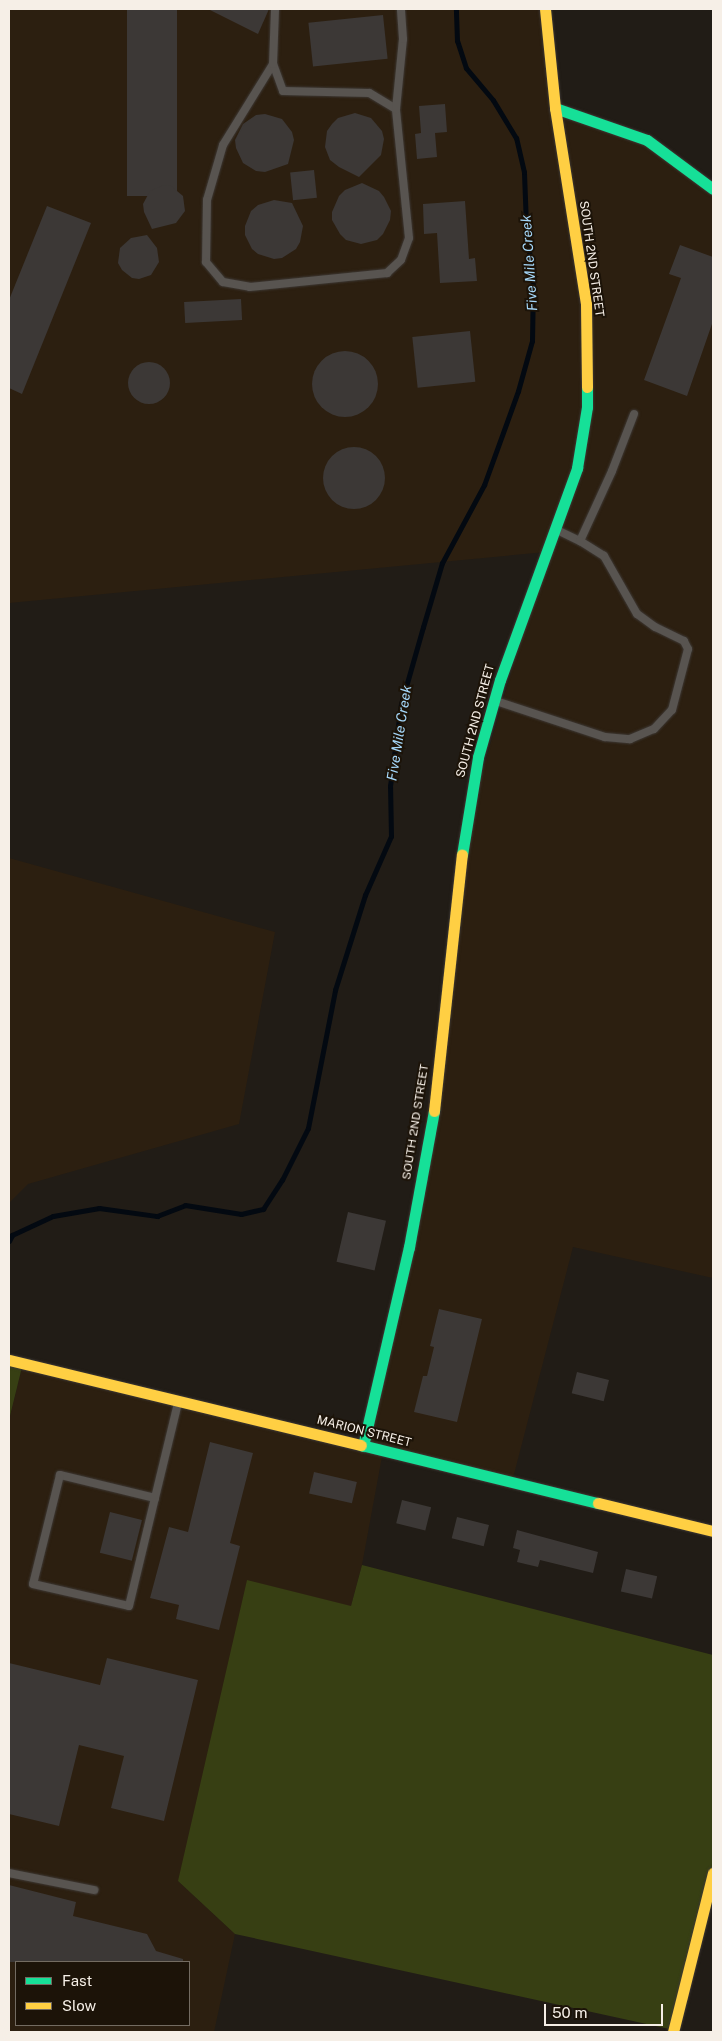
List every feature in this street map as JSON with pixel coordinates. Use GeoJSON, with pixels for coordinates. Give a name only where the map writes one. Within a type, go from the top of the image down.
{"type":"FeatureCollection","features":[{"type":"Feature","properties":{"kind":"street","name":"SOUTH 2ND STREET"},"geometry":{"type":"LineString","coordinates":[[363,1446],[409,1246],[435,1105],[464,835],[478,757],[494,700],[577,468],[587,407],[588,353],[586,304],[554,108],[546,9]]}},
{"type":"Feature","properties":{"kind":"street"},"geometry":{"type":"LineString","coordinates":[[554,108],[647,140],[713,189]]}},
{"type":"Feature","properties":{"kind":"street","name":"MARION STREET"},"geometry":{"type":"LineString","coordinates":[[9,1360],[713,1531]]}},
{"type":"Feature","properties":{"kind":"street"},"geometry":{"type":"LineString","coordinates":[[674,2032],[713,1873]]}},
{"type":"Feature","properties":{"kind":"lane"},"geometry":{"type":"LineString","coordinates":[[276,9],[273,64],[283,91],[369,93],[396,109]]}},
{"type":"Feature","properties":{"kind":"lane"},"geometry":{"type":"LineString","coordinates":[[273,64],[223,145],[207,200],[206,262],[223,282],[250,288],[386,273],[401,260],[409,238],[396,109],[403,39],[401,9]]}},
{"type":"Feature","properties":{"kind":"lane"},"geometry":{"type":"LineString","coordinates":[[580,541],[612,471],[634,414]]}},
{"type":"Feature","properties":{"kind":"lane"},"geometry":{"type":"LineString","coordinates":[[494,700],[605,737],[630,739],[654,729],[672,710],[688,649],[684,641],[655,627],[637,614],[604,556],[580,541],[555,529]]}},
{"type":"Feature","properties":{"kind":"lane"},"geometry":{"type":"LineString","coordinates":[[155,1498],[60,1475],[33,1584],[129,1606],[179,1401]]}},
{"type":"Feature","properties":{"kind":"lane"},"geometry":{"type":"LineString","coordinates":[[9,1873],[94,1890]]}},
{"type":"Feature","properties":{"kind":"shaded area"},"geometry":{"type":"Polygon","coordinates":[[[9,9],[545,9],[555,108],[647,140],[713,189],[713,1278],[573,1247],[512,1482],[383,1451],[362,1565],[351,1606],[178,1881],[235,1934],[214,2032],[9,2032],[9,1420],[23,1363],[363,1446],[409,1247],[464,835],[546,552],[9,603],[9,9]]]}},
{"type":"Feature","properties":{"kind":"shaded area"},"geometry":{"type":"Polygon","coordinates":[[[9,858],[275,932],[239,1124],[28,1184],[9,1203],[9,858]]]}},
{"type":"Feature","properties":{"kind":"green space"},"geometry":{"type":"Polygon","coordinates":[[[23,1363],[9,1420],[9,1366],[23,1363]]]}},
{"type":"Feature","properties":{"kind":"green space"},"geometry":{"type":"Polygon","coordinates":[[[362,1565],[713,1655],[713,1873],[674,2030],[235,1934],[178,1881],[247,1580],[351,1606],[362,1565]]]}},
{"type":"Feature","properties":{"kind":"building"},"geometry":{"type":"Polygon","coordinates":[[[127,9],[177,9],[177,196],[127,196],[127,9]]]}},
{"type":"Feature","properties":{"kind":"building"},"geometry":{"type":"Polygon","coordinates":[[[208,9],[269,9],[258,34],[208,9]]]}},
{"type":"Feature","properties":{"kind":"building"},"geometry":{"type":"Polygon","coordinates":[[[383,15],[388,59],[313,67],[308,23],[383,15]]]}},
{"type":"Feature","properties":{"kind":"building"},"geometry":{"type":"Polygon","coordinates":[[[445,104],[447,132],[435,133],[437,157],[417,159],[415,134],[421,133],[419,106],[445,104]]]}},
{"type":"Feature","properties":{"kind":"building"},"geometry":{"type":"Polygon","coordinates":[[[355,113],[371,118],[382,131],[384,139],[381,155],[359,177],[330,160],[325,147],[327,131],[332,124],[338,118],[355,113]]]}},
{"type":"Feature","properties":{"kind":"building"},"geometry":{"type":"Polygon","coordinates":[[[265,114],[282,119],[292,132],[294,140],[288,164],[265,172],[256,171],[243,163],[236,148],[235,140],[243,124],[256,115],[265,114]]]}},
{"type":"Feature","properties":{"kind":"building"},"geometry":{"type":"Polygon","coordinates":[[[314,170],[317,198],[293,200],[290,173],[314,170]]]}},
{"type":"Feature","properties":{"kind":"building"},"geometry":{"type":"Polygon","coordinates":[[[362,183],[379,191],[391,211],[390,220],[383,234],[377,240],[361,244],[346,240],[340,234],[332,220],[332,212],[339,196],[345,190],[362,183]]]}},
{"type":"Feature","properties":{"kind":"building"},"geometry":{"type":"Polygon","coordinates":[[[164,185],[171,186],[183,196],[185,211],[176,223],[152,229],[144,212],[143,204],[150,191],[164,185]]]}},
{"type":"Feature","properties":{"kind":"building"},"geometry":{"type":"Polygon","coordinates":[[[274,200],[292,203],[303,226],[300,242],[296,249],[282,258],[274,259],[258,254],[252,249],[245,235],[245,226],[251,211],[258,205],[274,200]]]}},
{"type":"Feature","properties":{"kind":"building"},"geometry":{"type":"Polygon","coordinates":[[[465,201],[469,259],[475,258],[477,281],[440,283],[437,233],[424,234],[423,204],[465,201]]]}},
{"type":"Feature","properties":{"kind":"building"},"geometry":{"type":"Polygon","coordinates":[[[47,206],[91,223],[22,394],[9,388],[9,300],[47,206]]]}},
{"type":"Feature","properties":{"kind":"building"},"geometry":{"type":"Polygon","coordinates":[[[147,235],[157,248],[159,262],[151,275],[139,279],[132,278],[122,270],[118,263],[120,248],[131,238],[147,235]]]}},
{"type":"Feature","properties":{"kind":"building"},"geometry":{"type":"Polygon","coordinates":[[[680,245],[713,257],[713,321],[687,396],[644,380],[681,278],[669,274],[680,245]]]}},
{"type":"Feature","properties":{"kind":"building"},"geometry":{"type":"Polygon","coordinates":[[[241,299],[242,320],[185,323],[184,302],[241,299]]]}},
{"type":"Feature","properties":{"kind":"building"},"geometry":{"type":"Polygon","coordinates":[[[470,331],[475,382],[418,388],[412,337],[470,331]]]}},
{"type":"Feature","properties":{"kind":"building"},"geometry":{"type":"Polygon","coordinates":[[[338,351],[352,351],[364,356],[373,365],[378,377],[376,397],[369,408],[352,417],[338,417],[326,412],[317,403],[312,391],[312,377],[317,365],[326,356],[338,351]]]}},
{"type":"Feature","properties":{"kind":"building"},"geometry":{"type":"Polygon","coordinates":[[[149,362],[164,368],[170,383],[164,398],[149,404],[134,398],[128,383],[134,368],[149,362]]]}},
{"type":"Feature","properties":{"kind":"building"},"geometry":{"type":"Polygon","coordinates":[[[348,447],[360,447],[376,456],[383,466],[385,478],[383,490],[376,500],[360,509],[348,509],[337,504],[328,495],[323,484],[323,472],[328,461],[337,452],[348,447]]]}},
{"type":"Feature","properties":{"kind":"building"},"geometry":{"type":"Polygon","coordinates":[[[348,1212],[386,1221],[375,1270],[337,1262],[348,1212]]]}},
{"type":"Feature","properties":{"kind":"building"},"geometry":{"type":"Polygon","coordinates":[[[439,1309],[482,1319],[457,1422],[414,1412],[423,1376],[427,1376],[434,1347],[430,1346],[439,1309]]]}},
{"type":"Feature","properties":{"kind":"building"},"geometry":{"type":"Polygon","coordinates":[[[577,1372],[609,1380],[604,1401],[572,1393],[577,1372]]]}},
{"type":"Feature","properties":{"kind":"building"},"geometry":{"type":"Polygon","coordinates":[[[210,1442],[253,1453],[230,1543],[240,1546],[219,1630],[176,1619],[179,1605],[150,1598],[169,1527],[188,1532],[210,1442]]]}},
{"type":"Feature","properties":{"kind":"building"},"geometry":{"type":"Polygon","coordinates":[[[314,1472],[357,1482],[352,1503],[309,1493],[314,1472]]]}},
{"type":"Feature","properties":{"kind":"building"},"geometry":{"type":"Polygon","coordinates":[[[402,1500],[431,1507],[425,1531],[396,1523],[402,1500]]]}},
{"type":"Feature","properties":{"kind":"building"},"geometry":{"type":"Polygon","coordinates":[[[110,1512],[142,1520],[132,1561],[100,1553],[110,1512]]]}},
{"type":"Feature","properties":{"kind":"building"},"geometry":{"type":"Polygon","coordinates":[[[457,1517],[489,1525],[484,1546],[452,1538],[457,1517]]]}},
{"type":"Feature","properties":{"kind":"building"},"geometry":{"type":"Polygon","coordinates":[[[517,1530],[598,1552],[593,1573],[540,1560],[538,1567],[517,1562],[520,1550],[513,1548],[517,1530]]]}},
{"type":"Feature","properties":{"kind":"building"},"geometry":{"type":"Polygon","coordinates":[[[626,1569],[657,1576],[652,1599],[621,1591],[626,1569]]]}},
{"type":"Feature","properties":{"kind":"building"},"geometry":{"type":"Polygon","coordinates":[[[107,1658],[198,1680],[164,1821],[111,1808],[124,1756],[79,1745],[59,1826],[9,1814],[9,1663],[100,1685],[107,1658]]]}},
{"type":"Feature","properties":{"kind":"building"},"geometry":{"type":"Polygon","coordinates":[[[9,1885],[76,1902],[73,1916],[147,1934],[156,1951],[183,1959],[183,1961],[9,1962],[9,1885]]]}},
{"type":"Feature","properties":{"kind":"waterway","name":"Five Mile Creek"},"geometry":{"type":"LineString","coordinates":[[9,1241],[12,1235],[53,1216],[99,1208],[157,1216],[185,1205],[241,1214],[263,1209],[282,1180],[308,1128],[335,990],[365,895],[391,836],[390,786],[401,704],[442,563],[484,485],[518,391],[532,341],[533,286],[526,225],[524,172],[516,138],[493,100],[466,68],[457,41],[456,9]]}},
{"type":"Feature","properties":{"kind":"traffic: fast"},"geometry":{"type":"LineString","coordinates":[[555,108],[647,140],[713,189]]}},
{"type":"Feature","properties":{"kind":"traffic: fast"},"geometry":{"type":"LineString","coordinates":[[462,855],[478,757],[500,680],[577,468],[587,407],[587,387]]}},
{"type":"Feature","properties":{"kind":"traffic: fast"},"geometry":{"type":"LineString","coordinates":[[363,1446],[409,1247],[434,1111]]}},
{"type":"Feature","properties":{"kind":"traffic: fast"},"geometry":{"type":"LineString","coordinates":[[361,1445],[598,1503]]}},
{"type":"Feature","properties":{"kind":"traffic: slow"},"geometry":{"type":"LineString","coordinates":[[545,9],[555,108],[586,304],[587,387]]}},
{"type":"Feature","properties":{"kind":"traffic: slow"},"geometry":{"type":"LineString","coordinates":[[434,1111],[462,855]]}},
{"type":"Feature","properties":{"kind":"traffic: slow"},"geometry":{"type":"LineString","coordinates":[[9,1360],[361,1445]]}},
{"type":"Feature","properties":{"kind":"traffic: slow"},"geometry":{"type":"LineString","coordinates":[[598,1503],[713,1531]]}},
{"type":"Feature","properties":{"kind":"traffic: slow"},"geometry":{"type":"LineString","coordinates":[[673,2032],[713,1873]]}}]}
